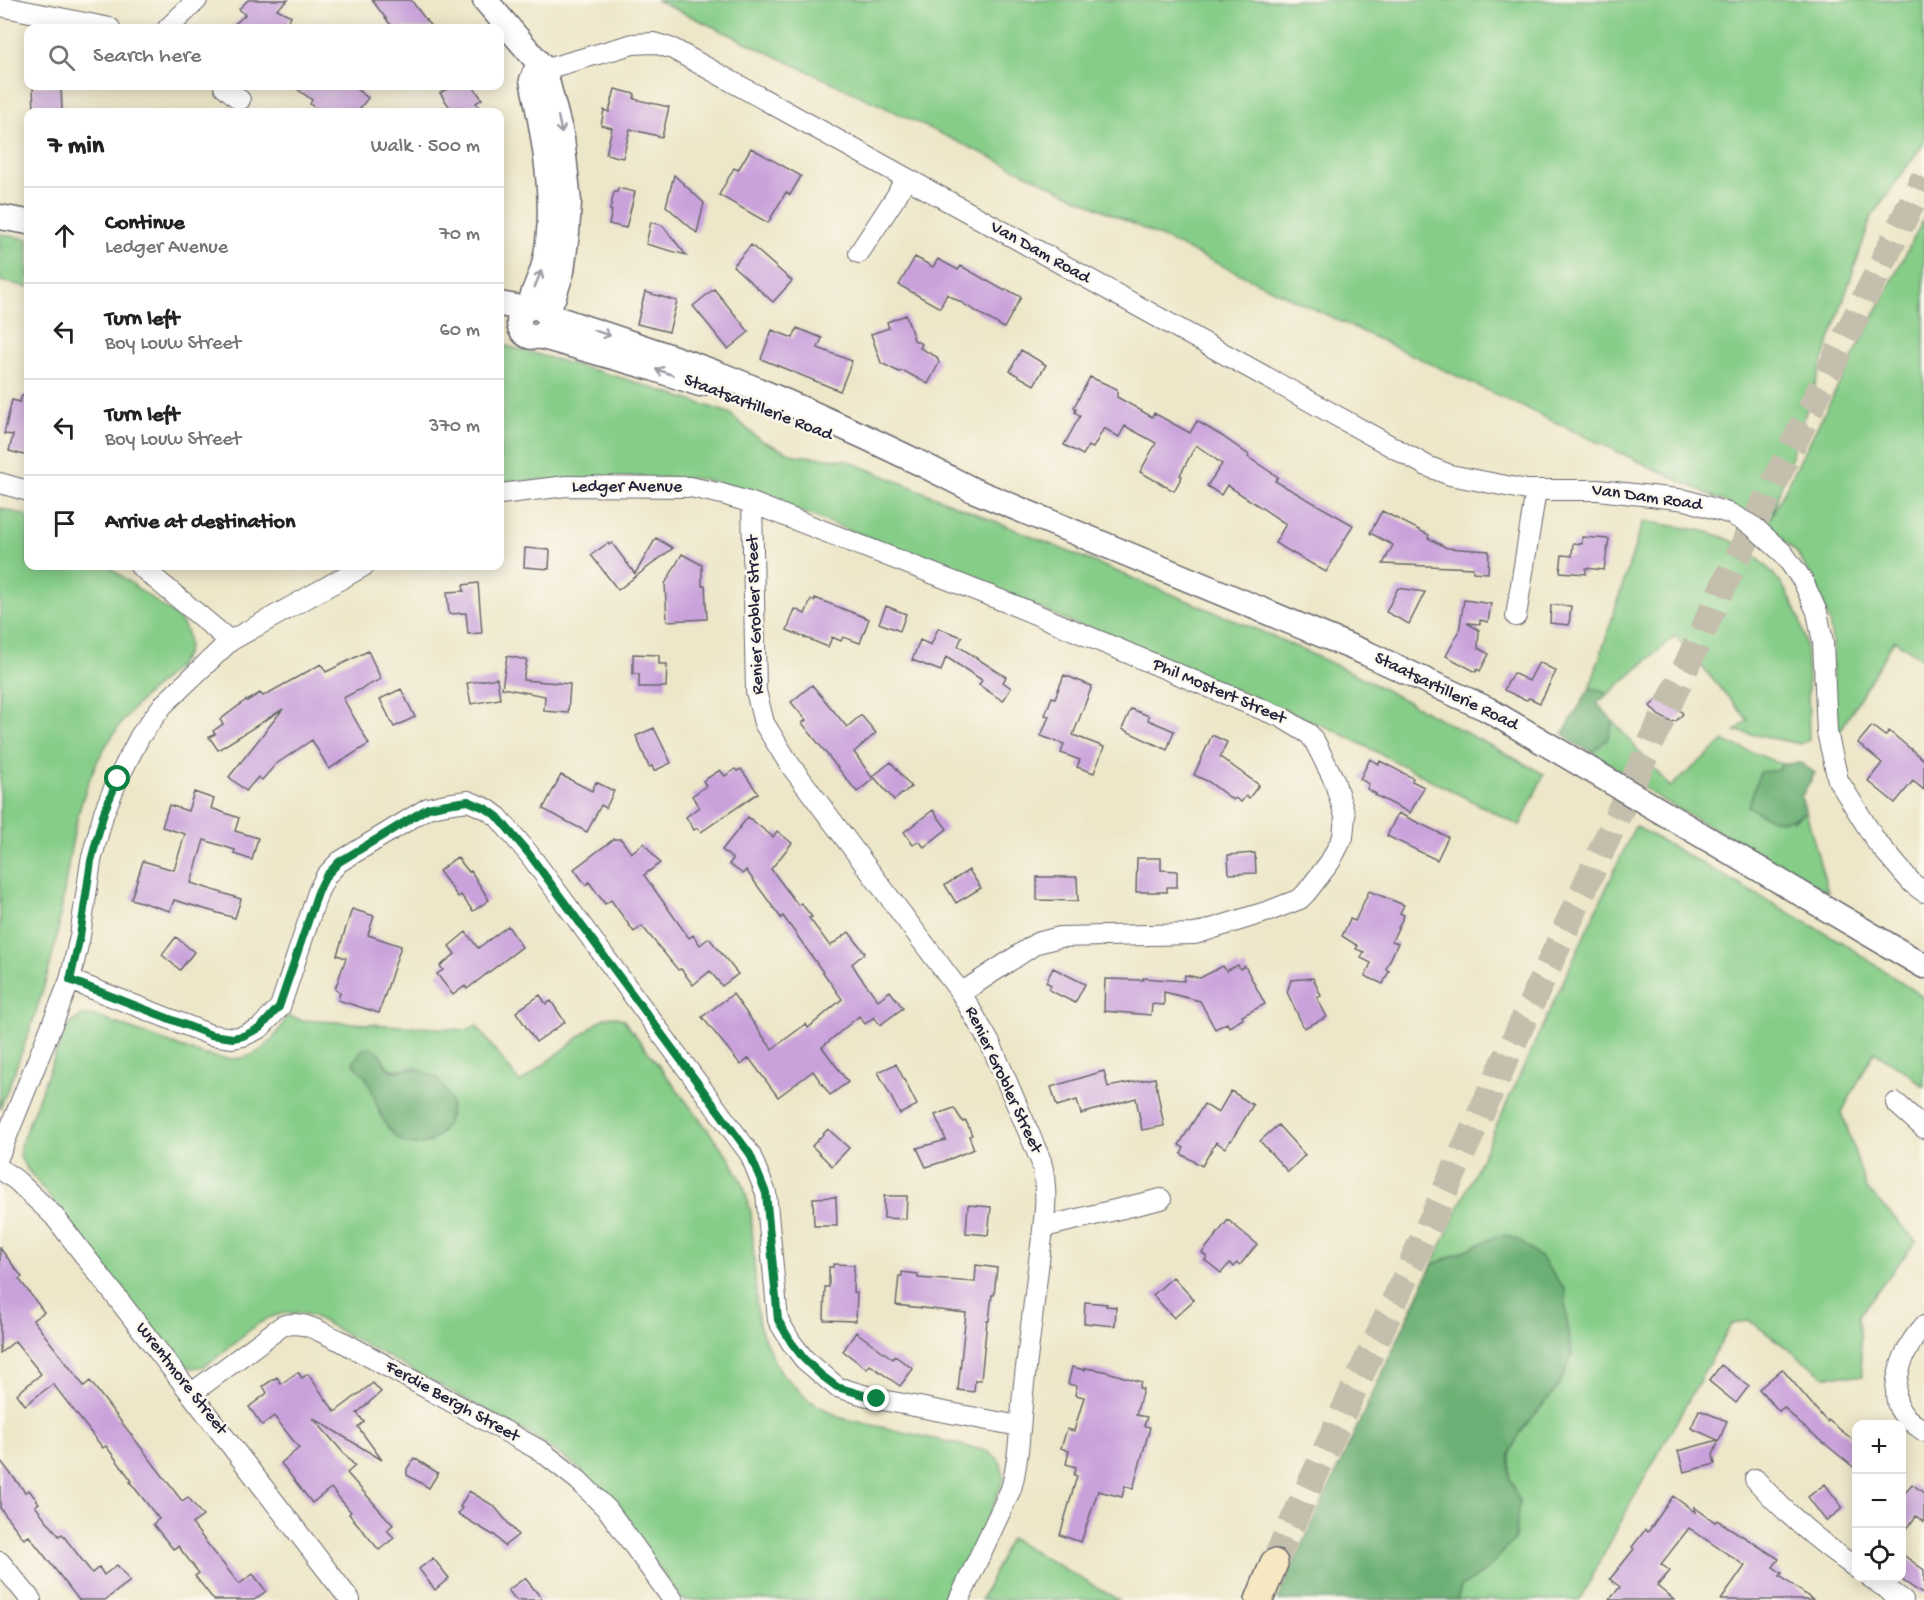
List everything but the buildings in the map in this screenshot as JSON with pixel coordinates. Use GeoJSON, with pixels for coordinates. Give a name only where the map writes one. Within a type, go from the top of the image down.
{"type":"FeatureCollection","features":[{"type":"Feature","properties":{"kind":"main road"},"geometry":{"type":"LineString","coordinates":[[1258,1600],[1274,1563]]}},
{"type":"Feature","properties":{"kind":"street"},"geometry":{"type":"LineString","coordinates":[[172,24],[197,0]]}},
{"type":"Feature","properties":{"kind":"street"},"geometry":{"type":"LineString","coordinates":[[485,0],[507,26],[537,71],[562,138],[569,202],[562,271],[554,297],[530,319]]}},
{"type":"Feature","properties":{"kind":"street"},"geometry":{"type":"LineString","coordinates":[[0,6],[90,24]]}},
{"type":"Feature","properties":{"kind":"street","name":"Van Dam Road"},"geometry":{"type":"LineString","coordinates":[[537,71],[633,44],[654,43],[673,49],[1426,466],[1477,481],[1536,490],[1598,490],[1686,500],[1731,514],[1754,526],[1783,553],[1803,581],[1817,612],[1823,642],[1827,732],[1838,780],[1876,841],[1912,883],[1924,892]]}},
{"type":"Feature","properties":{"kind":"street"},"geometry":{"type":"LineString","coordinates":[[229,90],[240,100]]}},
{"type":"Feature","properties":{"kind":"street"},"geometry":{"type":"LineString","coordinates":[[859,253],[897,195],[905,178]]}},
{"type":"Feature","properties":{"kind":"street"},"geometry":{"type":"LineString","coordinates":[[0,206],[24,211]]}},
{"type":"Feature","properties":{"kind":"street"},"geometry":{"type":"LineString","coordinates":[[0,217],[24,221]]}},
{"type":"Feature","properties":{"kind":"street","name":"Staatsartillerie Road"},"geometry":{"type":"LineString","coordinates":[[504,306],[530,319],[663,354],[781,400],[920,462],[973,490],[1368,654],[1487,709],[1924,966]]}},
{"type":"Feature","properties":{"kind":"street"},"geometry":{"type":"LineString","coordinates":[[0,483],[24,490]]}},
{"type":"Feature","properties":{"kind":"street","name":"Ledger Avenue"},"geometry":{"type":"LineString","coordinates":[[504,494],[566,486],[690,487],[752,504]]}},
{"type":"Feature","properties":{"kind":"street"},"geometry":{"type":"LineString","coordinates":[[1516,616],[1536,490]]}},
{"type":"Feature","properties":{"kind":"street","name":"Phil Mostert Street"},"geometry":{"type":"LineString","coordinates":[[752,504],[1011,604],[1281,717],[1309,734],[1334,780],[1345,816],[1343,837],[1330,862],[1300,899],[1195,934],[1049,939],[1037,943],[961,993]]}},
{"type":"Feature","properties":{"kind":"street","name":"Renier Grobler Street"},"geometry":{"type":"LineString","coordinates":[[752,504],[756,691],[764,723],[788,762],[961,993],[991,1046],[1041,1161],[1047,1190],[1015,1474],[1011,1489],[959,1600]]}},
{"type":"Feature","properties":{"kind":"street"},"geometry":{"type":"LineString","coordinates":[[145,570],[230,641]]}},
{"type":"Feature","properties":{"kind":"street"},"geometry":{"type":"LineString","coordinates":[[0,1152],[70,980],[80,936],[91,861],[104,812],[140,736],[163,705],[230,641],[357,570]]}},
{"type":"Feature","properties":{"kind":"street"},"geometry":{"type":"LineString","coordinates":[[70,980],[211,1035],[233,1038],[243,1036],[260,1028],[279,1007],[318,892],[326,876],[339,862],[428,808],[468,801],[487,809],[498,817],[529,854],[750,1154],[766,1193],[778,1320],[804,1359],[837,1387],[877,1399],[1019,1426]]}},
{"type":"Feature","properties":{"kind":"street"},"geometry":{"type":"LineString","coordinates":[[1896,1103],[1924,1128]]}},
{"type":"Feature","properties":{"kind":"street","name":"Wrentmore Street"},"geometry":{"type":"LineString","coordinates":[[0,1169],[16,1180],[54,1216],[350,1600]]}},
{"type":"Feature","properties":{"kind":"street"},"geometry":{"type":"LineString","coordinates":[[1044,1227],[1161,1199]]}},
{"type":"Feature","properties":{"kind":"street","name":"Ferdie Bergh Street"},"geometry":{"type":"LineString","coordinates":[[192,1393],[282,1326],[300,1323],[308,1325],[541,1451],[578,1480],[608,1510],[673,1600]]}},
{"type":"Feature","properties":{"kind":"street"},"geometry":{"type":"LineString","coordinates":[[1924,1326],[1910,1344],[1900,1368],[1897,1389],[1898,1404],[1902,1413],[1924,1431]]}},
{"type":"Feature","properties":{"kind":"street"},"geometry":{"type":"LineString","coordinates":[[1755,1479],[1814,1538],[1852,1565]]}},
{"type":"Feature","properties":{"kind":"street"},"geometry":{"type":"LineString","coordinates":[[0,1562],[31,1600]]}},
{"type":"Feature","properties":{"kind":"street"},"geometry":{"type":"LineString","coordinates":[[1877,1582],[1903,1600]]}},
{"type":"Feature","properties":{"kind":"green space"},"geometry":{"type":"Polygon","coordinates":[[[656,0],[1924,0],[1924,143],[1871,218],[1770,519],[1924,218],[1924,660],[1894,640],[1839,733],[1833,716],[1832,641],[1829,621],[1816,584],[1797,553],[1768,525],[1723,501],[656,0]]]}},
{"type":"Feature","properties":{"kind":"green space"},"geometry":{"type":"Polygon","coordinates":[[[0,234],[24,238],[24,286],[0,281],[0,234]]]}},
{"type":"Feature","properties":{"kind":"green space"},"geometry":{"type":"Polygon","coordinates":[[[504,345],[622,378],[729,413],[760,440],[795,455],[846,460],[1270,635],[1355,674],[1544,774],[1520,826],[1338,732],[1064,619],[967,576],[740,488],[702,479],[682,478],[504,482],[504,345]]]}},
{"type":"Feature","properties":{"kind":"green space"},"geometry":{"type":"Polygon","coordinates":[[[0,508],[24,515],[24,570],[113,570],[178,618],[186,630],[189,643],[187,652],[179,664],[140,701],[117,729],[88,782],[70,851],[50,966],[0,1109],[0,508]]]}},
{"type":"Feature","properties":{"kind":"green space"},"geometry":{"type":"Polygon","coordinates":[[[1643,521],[1699,530],[1726,539],[1744,548],[1760,560],[1774,575],[1786,591],[1802,628],[1807,659],[1809,740],[1801,744],[1735,731],[1748,720],[1675,636],[1607,695],[1601,690],[1590,688],[1643,521]]]}},
{"type":"Feature","properties":{"kind":"green space"},"geometry":{"type":"Polygon","coordinates":[[[1590,688],[1601,690],[1607,695],[1597,703],[1613,721],[1608,738],[1592,752],[1574,743],[1563,733],[1590,688]]]}},
{"type":"Feature","properties":{"kind":"green space"},"geometry":{"type":"Polygon","coordinates":[[[1613,721],[1670,787],[1724,741],[1782,764],[1778,770],[1793,821],[1806,812],[1828,892],[1664,801],[1592,752],[1608,738],[1613,721]]]}},
{"type":"Feature","properties":{"kind":"green space"},"geometry":{"type":"Polygon","coordinates":[[[1801,763],[1815,773],[1801,797],[1806,812],[1783,821],[1763,815],[1748,806],[1760,772],[1778,770],[1782,764],[1801,763]]]}},
{"type":"Feature","properties":{"kind":"green space"},"geometry":{"type":"Polygon","coordinates":[[[1635,826],[1843,943],[1924,998],[1924,1087],[1908,1073],[1874,1052],[1842,1112],[1866,1188],[1916,1241],[1859,1315],[1862,1376],[1825,1376],[1750,1321],[1732,1323],[1629,1506],[1580,1600],[1457,1600],[1461,1587],[1487,1570],[1519,1501],[1510,1478],[1510,1454],[1521,1431],[1558,1387],[1572,1355],[1567,1329],[1565,1290],[1498,1236],[1432,1265],[1635,826]]]}},
{"type":"Feature","properties":{"kind":"green space"},"geometry":{"type":"Polygon","coordinates":[[[82,1016],[95,1016],[188,1050],[237,1059],[264,1048],[276,1035],[287,1016],[302,1020],[469,1030],[476,1025],[520,1083],[604,1018],[612,1016],[623,1019],[730,1159],[743,1184],[751,1212],[760,1328],[774,1361],[784,1376],[810,1401],[841,1418],[987,1451],[1001,1464],[1004,1479],[984,1527],[948,1600],[683,1600],[608,1499],[577,1467],[533,1436],[313,1316],[296,1313],[280,1314],[254,1327],[204,1366],[192,1368],[178,1362],[20,1157],[20,1146],[64,1032],[72,1022],[82,1016]],[[380,1053],[365,1076],[380,1115],[413,1145],[429,1143],[442,1132],[417,1067],[394,1069],[386,1065],[380,1053]]]}},
{"type":"Feature","properties":{"kind":"green space"},"geometry":{"type":"Polygon","coordinates":[[[371,1047],[379,1052],[389,1069],[421,1070],[439,1080],[447,1092],[451,1110],[443,1129],[436,1137],[418,1145],[409,1144],[392,1133],[379,1111],[367,1079],[353,1062],[363,1049],[371,1047]]]}},
{"type":"Feature","properties":{"kind":"green space"},"geometry":{"type":"Polygon","coordinates":[[[1506,1235],[1520,1241],[1541,1258],[1565,1290],[1567,1329],[1572,1356],[1558,1387],[1521,1431],[1510,1454],[1510,1478],[1519,1501],[1515,1539],[1487,1570],[1461,1587],[1457,1600],[1277,1600],[1432,1265],[1498,1236],[1506,1235]]]}},
{"type":"Feature","properties":{"kind":"green space"},"geometry":{"type":"Polygon","coordinates":[[[1010,1538],[1119,1600],[981,1600],[1010,1538]]]}},
{"type":"Feature","properties":{"kind":"tunnel"},"geometry":{"type":"LineString","coordinates":[[1274,1563],[1720,593],[1924,178]]}},
{"type":"Feature","properties":{"kind":"route"},"geometry":{"type":"LineString","coordinates":[[118,779],[104,812],[91,861],[80,936],[70,980],[211,1035],[233,1038],[260,1028],[279,1007],[318,892],[326,876],[339,862],[428,808],[468,801],[487,809],[498,817],[529,854],[750,1154],[766,1193],[778,1320],[791,1342],[804,1359],[837,1387],[877,1399]]}}]}
